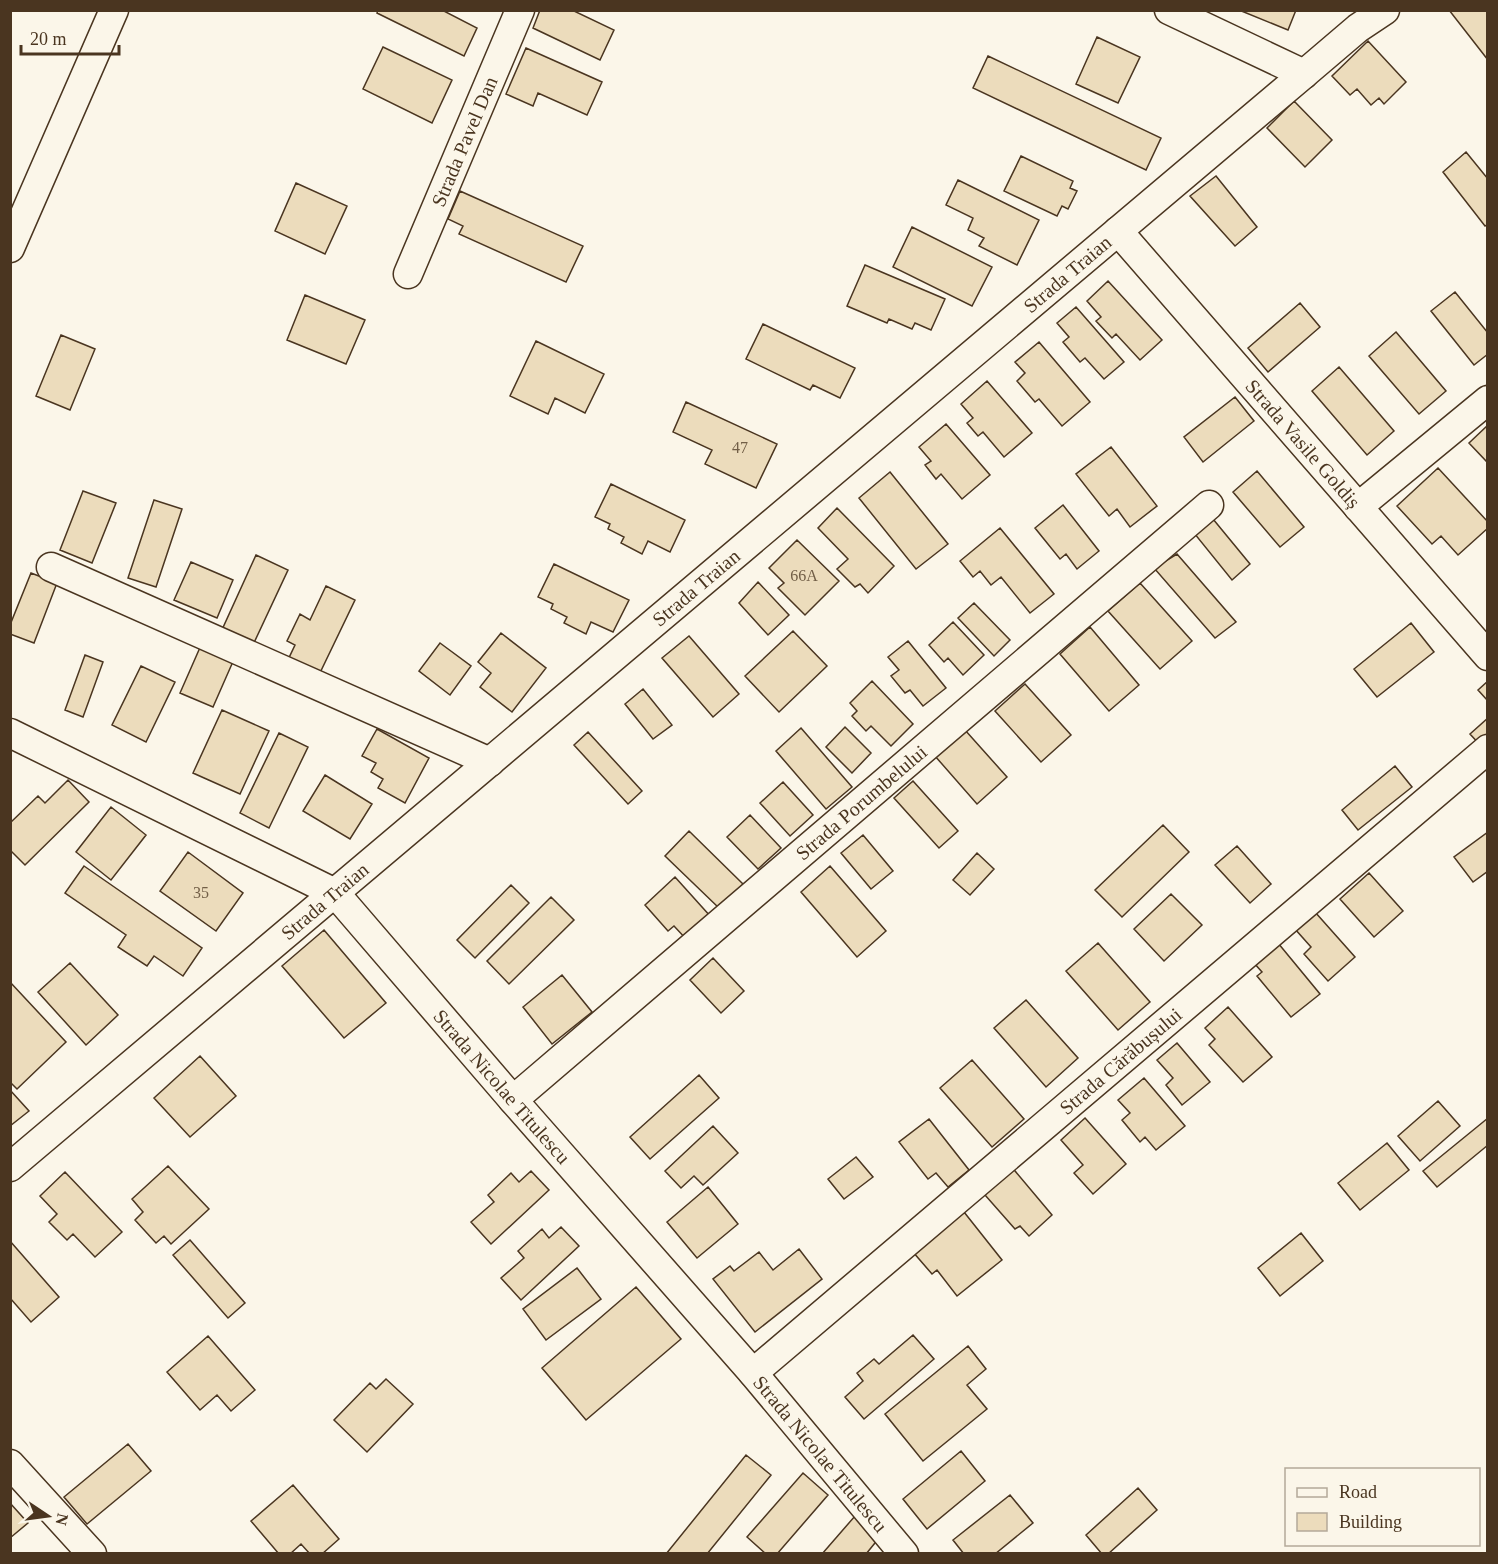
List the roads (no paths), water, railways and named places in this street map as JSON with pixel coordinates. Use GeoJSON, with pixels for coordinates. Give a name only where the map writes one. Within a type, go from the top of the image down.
{"type":"FeatureCollection","features":[{"type":"Feature","properties":{"kind":"street"},"geometry":{"type":"LineString","coordinates":[[10,248],[114,10]]}},
{"type":"Feature","properties":{"kind":"street","name":"Strada Pavel Dan"},"geometry":{"type":"LineString","coordinates":[[408,274],[520,10]]}},
{"type":"Feature","properties":{"kind":"street"},"geometry":{"type":"LineString","coordinates":[[1169,10],[1304,74]]}},
{"type":"Feature","properties":{"kind":"street","name":"Strada Traian"},"geometry":{"type":"LineString","coordinates":[[10,1167],[1304,74],[1352,19],[1385,10]]}},
{"type":"Feature","properties":{"kind":"street","name":"Strada Vasile Goldiș"},"geometry":{"type":"LineString","coordinates":[[1118,231],[1488,656]]}},
{"type":"Feature","properties":{"kind":"street"},"geometry":{"type":"LineString","coordinates":[[1358,507],[1488,400]]}},
{"type":"Feature","properties":{"kind":"street","name":"Strada Porumbelului"},"geometry":{"type":"LineString","coordinates":[[513,1100],[1209,505]]}},
{"type":"Feature","properties":{"kind":"street"},"geometry":{"type":"LineString","coordinates":[[51,567],[490,762]]}},
{"type":"Feature","properties":{"kind":"street","name":"Strada Nicolae Titulescu"},"geometry":{"type":"LineString","coordinates":[[10,733],[335,893],[753,1373],[904,1554]]}},
{"type":"Feature","properties":{"kind":"street","name":"Strada Cărăbușului"},"geometry":{"type":"LineString","coordinates":[[753,1373],[1488,749]]}},
{"type":"Feature","properties":{"kind":"street"},"geometry":{"type":"LineString","coordinates":[[10,1464],[92,1554]]}}]}
